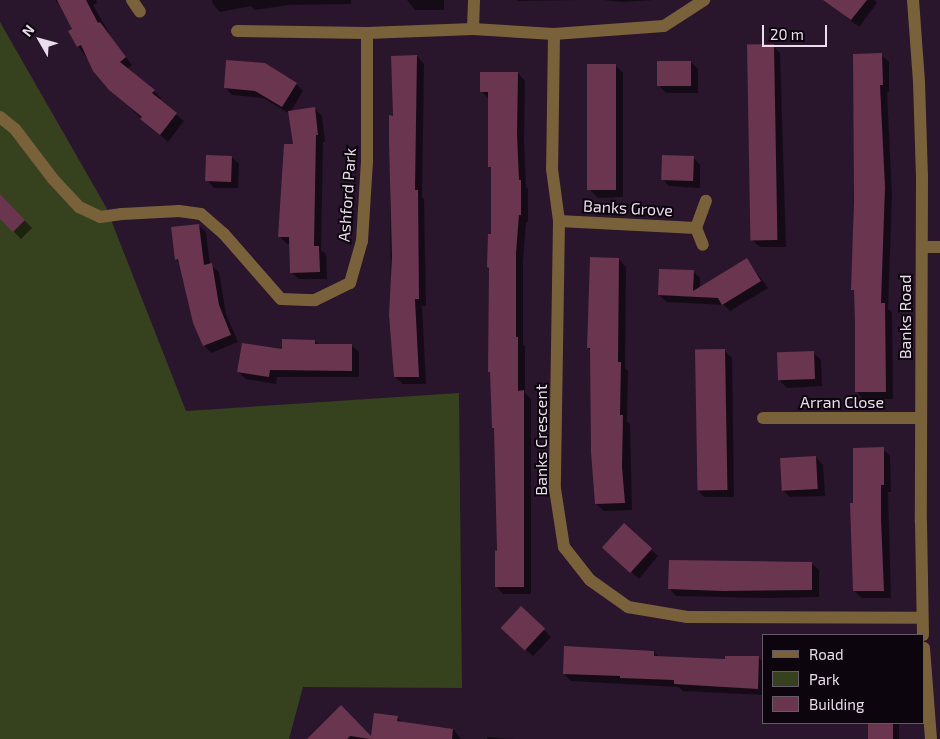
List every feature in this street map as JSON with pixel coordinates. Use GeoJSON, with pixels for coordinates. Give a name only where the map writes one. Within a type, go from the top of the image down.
{"type":"FeatureCollection","features":[{"type":"Feature","properties":{"kind":"street"},"geometry":{"type":"LineString","coordinates":[[132,0],[140,12]]}},
{"type":"Feature","properties":{"kind":"street"},"geometry":{"type":"LineString","coordinates":[[473,28],[474,0]]}},
{"type":"Feature","properties":{"kind":"street"},"geometry":{"type":"LineString","coordinates":[[237,31],[367,33],[473,28],[530,30],[554,34],[664,26],[704,0]]}},
{"type":"Feature","properties":{"kind":"street","name":"Banks Road"},"geometry":{"type":"LineString","coordinates":[[913,0],[919,82],[922,247],[921,618],[923,634]]}},
{"type":"Feature","properties":{"kind":"street","name":"Ashford Park"},"geometry":{"type":"LineString","coordinates":[[0,117],[15,130],[53,179],[79,206],[100,217],[179,211],[201,214],[224,234],[281,299],[315,300],[350,284],[362,241],[367,161],[367,33]]}},
{"type":"Feature","properties":{"kind":"street","name":"Banks Crescent"},"geometry":{"type":"LineString","coordinates":[[554,34],[552,169],[559,221],[555,489],[564,547],[590,580],[628,607],[687,617],[921,618]]}},
{"type":"Feature","properties":{"kind":"street"},"geometry":{"type":"LineString","coordinates":[[703,245],[696,228],[706,201]]}},
{"type":"Feature","properties":{"kind":"street","name":"Banks Grove"},"geometry":{"type":"LineString","coordinates":[[559,221],[696,228]]}},
{"type":"Feature","properties":{"kind":"street"},"geometry":{"type":"LineString","coordinates":[[922,247],[940,247]]}},
{"type":"Feature","properties":{"kind":"street","name":"Arran Close"},"geometry":{"type":"LineString","coordinates":[[763,418],[921,418]]}},
{"type":"Feature","properties":{"kind":"street"},"geometry":{"type":"LineString","coordinates":[[925,661],[931,739]]}},
{"type":"Feature","properties":{"kind":"green space"},"geometry":{"type":"Polygon","coordinates":[[[0,22],[106,207],[186,411],[459,393],[462,688],[303,687],[289,739],[0,739],[0,22]]]}},
{"type":"Feature","properties":{"kind":"building"},"geometry":{"type":"Polygon","coordinates":[[[57,0],[86,0],[98,23],[100,22],[126,57],[120,62],[155,90],[152,93],[177,113],[160,135],[140,119],[142,117],[109,90],[93,71],[81,45],[77,47],[68,31],[72,29],[57,0]]]}},
{"type":"Feature","properties":{"kind":"building"},"geometry":{"type":"Polygon","coordinates":[[[823,0],[867,0],[851,20],[823,0]]]}},
{"type":"Feature","properties":{"kind":"building"},"geometry":{"type":"Polygon","coordinates":[[[747,44],[774,44],[777,240],[750,240],[747,44]]]}},
{"type":"Feature","properties":{"kind":"building"},"geometry":{"type":"Polygon","coordinates":[[[882,53],[883,85],[880,85],[885,187],[881,303],[885,303],[886,392],[855,392],[854,290],[851,290],[854,200],[853,54],[882,53]]]}},
{"type":"Feature","properties":{"kind":"building"},"geometry":{"type":"Polygon","coordinates":[[[417,55],[415,190],[418,190],[419,299],[415,299],[419,377],[394,377],[389,315],[392,256],[389,143],[389,115],[393,116],[391,56],[417,55]]]}},
{"type":"Feature","properties":{"kind":"building"},"geometry":{"type":"Polygon","coordinates":[[[226,60],[265,63],[297,83],[282,107],[255,91],[224,88],[226,60]]]}},
{"type":"Feature","properties":{"kind":"building"},"geometry":{"type":"Polygon","coordinates":[[[657,61],[691,61],[691,86],[657,86],[657,61]]]}},
{"type":"Feature","properties":{"kind":"building"},"geometry":{"type":"Polygon","coordinates":[[[587,64],[616,64],[616,190],[587,190],[587,64]]]}},
{"type":"Feature","properties":{"kind":"building"},"geometry":{"type":"Polygon","coordinates":[[[480,72],[518,72],[517,133],[519,180],[521,180],[521,215],[519,215],[516,253],[516,337],[518,337],[518,391],[524,390],[524,587],[495,587],[495,550],[497,551],[494,428],[492,428],[490,372],[488,372],[489,268],[487,267],[488,234],[491,234],[491,167],[488,167],[488,92],[480,92],[480,72]]]}},
{"type":"Feature","properties":{"kind":"building"},"geometry":{"type":"Polygon","coordinates":[[[315,107],[318,135],[316,135],[314,246],[319,246],[320,272],[290,273],[289,237],[278,237],[284,144],[293,144],[288,111],[315,107]]]}},
{"type":"Feature","properties":{"kind":"building"},"geometry":{"type":"Polygon","coordinates":[[[206,155],[232,156],[231,182],[205,181],[206,155]]]}},
{"type":"Feature","properties":{"kind":"building"},"geometry":{"type":"Polygon","coordinates":[[[662,155],[694,156],[693,181],[661,180],[662,155]]]}},
{"type":"Feature","properties":{"kind":"building"},"geometry":{"type":"Polygon","coordinates":[[[0,194],[25,220],[13,232],[0,219],[0,194]]]}},
{"type":"Feature","properties":{"kind":"building"},"geometry":{"type":"Polygon","coordinates":[[[199,224],[204,265],[212,263],[219,305],[231,335],[203,346],[193,323],[178,259],[175,260],[171,227],[199,224]]]}},
{"type":"Feature","properties":{"kind":"building"},"geometry":{"type":"Polygon","coordinates":[[[590,257],[619,258],[618,362],[621,362],[620,415],[623,415],[622,467],[625,503],[595,504],[591,452],[590,348],[587,348],[590,257]]]}},
{"type":"Feature","properties":{"kind":"building"},"geometry":{"type":"Polygon","coordinates":[[[747,258],[761,281],[722,305],[718,298],[658,295],[659,269],[694,270],[693,291],[747,258]]]}},
{"type":"Feature","properties":{"kind":"building"},"geometry":{"type":"Polygon","coordinates":[[[282,339],[315,340],[315,344],[352,344],[352,371],[270,370],[269,377],[237,372],[242,343],[282,349],[282,339]]]}},
{"type":"Feature","properties":{"kind":"building"},"geometry":{"type":"Polygon","coordinates":[[[725,349],[727,490],[697,491],[695,350],[725,349]]]}},
{"type":"Feature","properties":{"kind":"building"},"geometry":{"type":"Polygon","coordinates":[[[814,351],[815,379],[778,380],[777,352],[814,351]]]}},
{"type":"Feature","properties":{"kind":"building"},"geometry":{"type":"Polygon","coordinates":[[[884,447],[884,485],[881,485],[881,519],[884,591],[853,591],[850,503],[853,503],[853,448],[884,447]]]}},
{"type":"Feature","properties":{"kind":"building"},"geometry":{"type":"Polygon","coordinates":[[[816,456],[818,489],[782,491],[780,458],[816,456]]]}},
{"type":"Feature","properties":{"kind":"building"},"geometry":{"type":"Polygon","coordinates":[[[624,523],[652,548],[630,573],[602,548],[624,523]]]}},
{"type":"Feature","properties":{"kind":"building"},"geometry":{"type":"Polygon","coordinates":[[[669,560],[812,562],[812,590],[724,591],[668,589],[669,560]]]}},
{"type":"Feature","properties":{"kind":"building"},"geometry":{"type":"Polygon","coordinates":[[[521,606],[545,629],[525,650],[501,628],[521,606]]]}},
{"type":"Feature","properties":{"kind":"building"},"geometry":{"type":"Polygon","coordinates":[[[564,646],[654,651],[654,656],[725,659],[725,656],[759,656],[758,689],[674,684],[674,680],[563,674],[564,646]]]}},
{"type":"Feature","properties":{"kind":"building"},"geometry":{"type":"Polygon","coordinates":[[[341,705],[371,736],[374,713],[398,716],[397,721],[453,729],[452,739],[370,739],[350,736],[347,739],[307,739],[341,705]]]}},
{"type":"Feature","properties":{"kind":"building"},"geometry":{"type":"Polygon","coordinates":[[[868,724],[893,724],[893,739],[868,739],[868,724]]]}}]}
